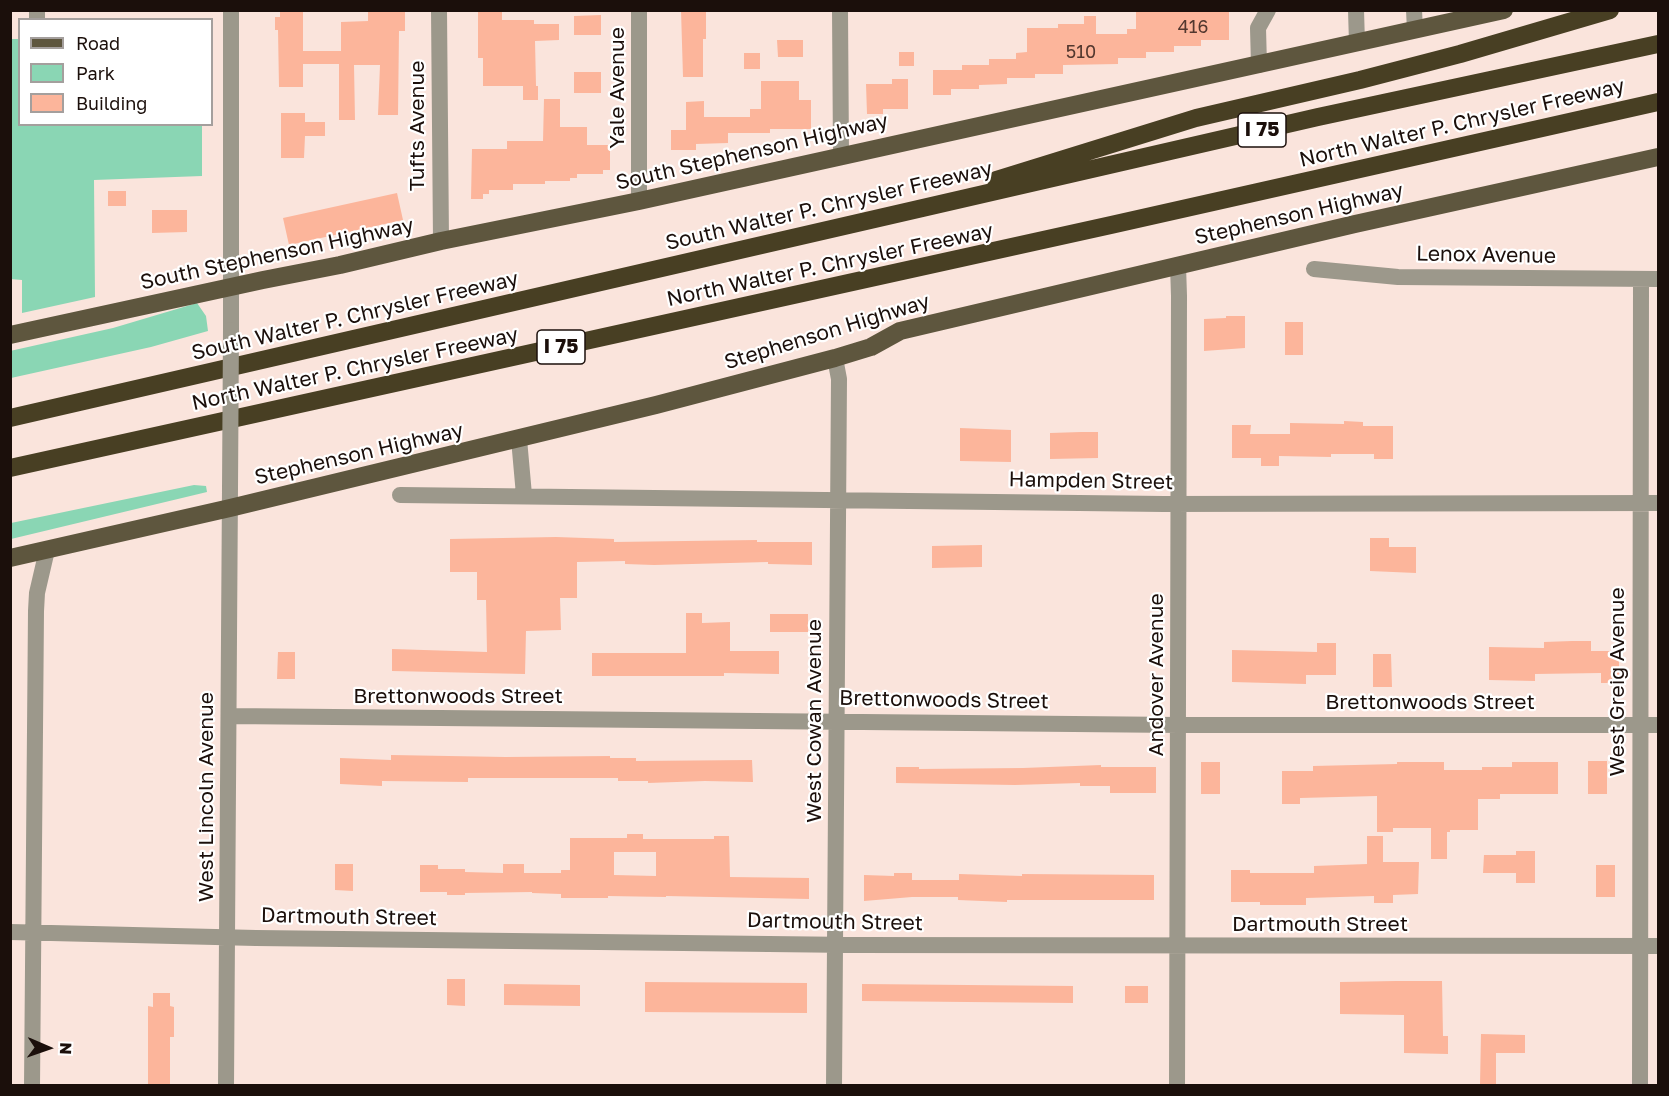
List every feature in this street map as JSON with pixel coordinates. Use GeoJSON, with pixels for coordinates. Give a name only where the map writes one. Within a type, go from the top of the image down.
{"type":"FeatureCollection","features":[{"type":"Feature","properties":{"kind":"highway"},"geometry":{"type":"LineString","coordinates":[[866,221],[1196,117],[1438,60],[1610,10]]}},
{"type":"Feature","properties":{"kind":"highway","name":"South Walter P. Chrysler Freeway"},"geometry":{"type":"LineString","coordinates":[[10,418],[1318,117],[1659,44]]}},
{"type":"Feature","properties":{"kind":"highway","name":"North Walter P. Chrysler Freeway"},"geometry":{"type":"LineString","coordinates":[[10,468],[1659,102]]}},
{"type":"Feature","properties":{"kind":"main road","name":"South Stephenson Highway"},"geometry":{"type":"LineString","coordinates":[[10,335],[340,265],[441,241],[639,201],[1504,10]]}},
{"type":"Feature","properties":{"kind":"main road","name":"Stephenson Highway"},"geometry":{"type":"LineString","coordinates":[[10,558],[519,439],[835,358],[871,347],[900,331],[1178,265],[1659,157]]}},
{"type":"Feature","properties":{"kind":"street","name":"West Lincoln Avenue"},"geometry":{"type":"LineString","coordinates":[[226,1086],[232,287],[231,10]]}},
{"type":"Feature","properties":{"kind":"street","name":"Tufts Avenue"},"geometry":{"type":"LineString","coordinates":[[439,10],[441,241]]}},
{"type":"Feature","properties":{"kind":"street","name":"Yale Avenue"},"geometry":{"type":"LineString","coordinates":[[639,10],[639,201]]}},
{"type":"Feature","properties":{"kind":"street"},"geometry":{"type":"LineString","coordinates":[[840,10],[841,155]]}},
{"type":"Feature","properties":{"kind":"street"},"geometry":{"type":"LineString","coordinates":[[1259,65],[1258,28],[1268,10]]}},
{"type":"Feature","properties":{"kind":"street"},"geometry":{"type":"LineString","coordinates":[[1356,10],[1357,43]]}},
{"type":"Feature","properties":{"kind":"street"},"geometry":{"type":"LineString","coordinates":[[1414,10],[1415,30]]}},
{"type":"Feature","properties":{"kind":"street","name":"Andover Avenue"},"geometry":{"type":"LineString","coordinates":[[1177,1086],[1178,265]]}},
{"type":"Feature","properties":{"kind":"street","name":"Lenox Avenue"},"geometry":{"type":"LineString","coordinates":[[1314,269],[1398,276],[1659,279]]}},
{"type":"Feature","properties":{"kind":"street","name":"West Greig Avenue"},"geometry":{"type":"LineString","coordinates":[[1640,1086],[1641,279]]}},
{"type":"Feature","properties":{"kind":"street","name":"West Cowan Avenue"},"geometry":{"type":"LineString","coordinates":[[834,1086],[839,379],[835,358]]}},
{"type":"Feature","properties":{"kind":"street"},"geometry":{"type":"LineString","coordinates":[[519,439],[524,495]]}},
{"type":"Feature","properties":{"kind":"street","name":"Hampden Street"},"geometry":{"type":"LineString","coordinates":[[400,495],[1179,504],[1659,503]]}},
{"type":"Feature","properties":{"kind":"street"},"geometry":{"type":"LineString","coordinates":[[32,1086],[36,611],[37,593],[47,550]]}},
{"type":"Feature","properties":{"kind":"street","name":"Brettonwoods Street"},"geometry":{"type":"LineString","coordinates":[[229,716],[1179,725],[1659,724]]}},
{"type":"Feature","properties":{"kind":"street","name":"Dartmouth Street"},"geometry":{"type":"LineString","coordinates":[[10,932],[228,937],[836,944],[1659,946]]}},
{"type":"Feature","properties":{"kind":"green space"},"geometry":{"type":"Polygon","coordinates":[[[11,39],[18,39],[18,126],[202,126],[202,176],[94,180],[95,297],[22,313],[22,280],[10,279],[11,39]]]}},
{"type":"Feature","properties":{"kind":"green space"},"geometry":{"type":"Polygon","coordinates":[[[197,303],[206,316],[208,331],[151,347],[11,378],[10,351],[113,328],[197,303]]]}},
{"type":"Feature","properties":{"kind":"green space"},"geometry":{"type":"Polygon","coordinates":[[[194,485],[206,486],[207,492],[11,539],[11,523],[194,485]]]}},
{"type":"Feature","properties":{"kind":"building"},"geometry":{"type":"Polygon","coordinates":[[[368,10],[405,10],[405,31],[399,31],[398,115],[378,115],[380,65],[354,65],[355,120],[339,120],[339,64],[303,64],[303,87],[279,87],[278,30],[275,30],[275,17],[280,17],[280,11],[303,11],[303,51],[341,51],[341,22],[368,21],[368,10]]]}},
{"type":"Feature","properties":{"kind":"building"},"geometry":{"type":"Polygon","coordinates":[[[681,10],[706,10],[703,77],[683,77],[681,10]]]}},
{"type":"Feature","properties":{"kind":"building"},"geometry":{"type":"Polygon","coordinates":[[[1136,10],[1229,10],[1229,40],[1201,40],[1201,46],[1174,46],[1174,52],[1146,52],[1146,58],[1118,58],[1118,64],[1063,65],[1063,74],[1035,74],[1035,78],[1007,78],[1007,84],[979,85],[979,89],[951,89],[951,95],[933,95],[933,70],[962,70],[962,65],[989,65],[989,59],[1016,59],[1016,53],[1027,52],[1027,28],[1058,28],[1058,24],[1084,24],[1084,16],[1096,16],[1096,34],[1127,34],[1127,29],[1136,29],[1136,10]]]}},
{"type":"Feature","properties":{"kind":"building"},"geometry":{"type":"Polygon","coordinates":[[[478,12],[502,12],[502,20],[534,20],[534,24],[559,24],[559,40],[535,41],[538,100],[523,100],[523,86],[483,86],[483,58],[478,58],[478,12]]]}},
{"type":"Feature","properties":{"kind":"building"},"geometry":{"type":"Polygon","coordinates":[[[601,15],[601,35],[574,35],[574,16],[601,15]]]}},
{"type":"Feature","properties":{"kind":"building"},"geometry":{"type":"Polygon","coordinates":[[[777,40],[803,40],[803,57],[778,57],[777,40]]]}},
{"type":"Feature","properties":{"kind":"building"},"geometry":{"type":"Polygon","coordinates":[[[899,52],[914,52],[914,66],[899,66],[899,52]]]}},
{"type":"Feature","properties":{"kind":"building"},"geometry":{"type":"Polygon","coordinates":[[[744,53],[760,53],[760,69],[744,69],[744,53]]]}},
{"type":"Feature","properties":{"kind":"building"},"geometry":{"type":"Polygon","coordinates":[[[574,72],[601,72],[601,93],[574,93],[574,72]]]}},
{"type":"Feature","properties":{"kind":"building"},"geometry":{"type":"Polygon","coordinates":[[[892,79],[908,79],[908,109],[883,109],[883,114],[867,114],[866,84],[892,84],[892,79]]]}},
{"type":"Feature","properties":{"kind":"building"},"geometry":{"type":"Polygon","coordinates":[[[761,81],[799,81],[799,100],[811,100],[811,129],[770,129],[770,133],[728,133],[728,143],[696,144],[696,150],[671,150],[671,130],[686,130],[686,102],[704,101],[704,117],[750,117],[750,109],[761,109],[761,81]]]}},
{"type":"Feature","properties":{"kind":"building"},"geometry":{"type":"Polygon","coordinates":[[[544,99],[560,99],[560,127],[587,127],[587,145],[610,145],[610,170],[603,170],[603,174],[577,174],[577,178],[570,178],[570,181],[513,184],[513,190],[489,190],[489,194],[483,194],[483,199],[471,199],[472,149],[507,149],[507,141],[543,141],[544,99]]]}},
{"type":"Feature","properties":{"kind":"building"},"geometry":{"type":"Polygon","coordinates":[[[281,113],[305,113],[305,122],[325,122],[325,136],[305,136],[304,158],[281,158],[281,113]]]}},
{"type":"Feature","properties":{"kind":"building"},"geometry":{"type":"Polygon","coordinates":[[[108,191],[126,191],[126,206],[108,206],[108,191]]]}},
{"type":"Feature","properties":{"kind":"building"},"geometry":{"type":"Polygon","coordinates":[[[397,193],[403,220],[289,245],[283,218],[397,193]]]}},
{"type":"Feature","properties":{"kind":"building"},"geometry":{"type":"Polygon","coordinates":[[[152,210],[187,210],[187,232],[152,233],[152,210]]]}},
{"type":"Feature","properties":{"kind":"building"},"geometry":{"type":"Polygon","coordinates":[[[1226,316],[1245,316],[1245,348],[1204,351],[1204,319],[1226,318],[1226,316]]]}},
{"type":"Feature","properties":{"kind":"building"},"geometry":{"type":"Polygon","coordinates":[[[1285,322],[1303,322],[1303,355],[1285,355],[1285,322]]]}},
{"type":"Feature","properties":{"kind":"building"},"geometry":{"type":"Polygon","coordinates":[[[1344,421],[1363,422],[1363,426],[1393,426],[1393,459],[1374,459],[1374,454],[1331,454],[1331,457],[1279,456],[1279,466],[1261,466],[1261,458],[1232,458],[1232,425],[1251,425],[1250,434],[1290,434],[1290,423],[1344,424],[1344,421]]]}},
{"type":"Feature","properties":{"kind":"building"},"geometry":{"type":"Polygon","coordinates":[[[960,428],[1011,430],[1011,462],[960,461],[960,428]]]}},
{"type":"Feature","properties":{"kind":"building"},"geometry":{"type":"Polygon","coordinates":[[[1098,432],[1098,458],[1050,459],[1050,433],[1098,432]]]}},
{"type":"Feature","properties":{"kind":"building"},"geometry":{"type":"Polygon","coordinates":[[[556,537],[614,539],[614,542],[757,540],[757,542],[812,542],[812,565],[768,564],[768,562],[654,565],[625,564],[625,561],[577,562],[577,598],[560,598],[561,630],[526,631],[525,674],[392,671],[392,649],[487,652],[486,600],[477,600],[477,572],[450,572],[450,539],[556,537]]]}},
{"type":"Feature","properties":{"kind":"building"},"geometry":{"type":"Polygon","coordinates":[[[1370,538],[1389,538],[1389,547],[1416,547],[1416,573],[1370,571],[1370,538]]]}},
{"type":"Feature","properties":{"kind":"building"},"geometry":{"type":"Polygon","coordinates":[[[982,545],[982,567],[932,568],[932,546],[982,545]]]}},
{"type":"Feature","properties":{"kind":"building"},"geometry":{"type":"Polygon","coordinates":[[[686,613],[702,613],[702,623],[730,622],[730,651],[779,651],[779,674],[592,676],[592,653],[686,653],[686,613]]]}},
{"type":"Feature","properties":{"kind":"building"},"geometry":{"type":"Polygon","coordinates":[[[770,614],[808,614],[808,632],[770,632],[770,614]]]}},
{"type":"Feature","properties":{"kind":"building"},"geometry":{"type":"Polygon","coordinates":[[[1591,641],[1591,651],[1619,651],[1619,683],[1601,683],[1601,673],[1535,674],[1535,681],[1489,680],[1489,647],[1544,648],[1544,642],[1591,641]]]}},
{"type":"Feature","properties":{"kind":"building"},"geometry":{"type":"Polygon","coordinates":[[[1317,643],[1336,643],[1336,675],[1306,675],[1306,684],[1232,682],[1232,650],[1317,652],[1317,643]]]}},
{"type":"Feature","properties":{"kind":"building"},"geometry":{"type":"Polygon","coordinates":[[[278,652],[295,652],[295,679],[277,679],[278,652]]]}},
{"type":"Feature","properties":{"kind":"building"},"geometry":{"type":"Polygon","coordinates":[[[1373,654],[1391,654],[1392,687],[1373,687],[1373,654]]]}},
{"type":"Feature","properties":{"kind":"building"},"geometry":{"type":"Polygon","coordinates":[[[391,755],[610,756],[610,758],[636,758],[636,761],[752,760],[753,782],[648,783],[648,781],[618,781],[618,778],[468,778],[468,782],[382,781],[382,786],[340,784],[340,758],[391,760],[391,755]]]}},
{"type":"Feature","properties":{"kind":"building"},"geometry":{"type":"Polygon","coordinates":[[[1588,761],[1607,761],[1607,794],[1588,794],[1588,761]]]}},
{"type":"Feature","properties":{"kind":"building"},"geometry":{"type":"Polygon","coordinates":[[[1201,762],[1220,762],[1220,794],[1201,794],[1201,762]]]}},
{"type":"Feature","properties":{"kind":"building"},"geometry":{"type":"Polygon","coordinates":[[[1397,762],[1444,762],[1444,770],[1482,770],[1482,767],[1512,767],[1512,762],[1558,762],[1558,794],[1500,794],[1500,799],[1478,799],[1478,830],[1450,830],[1447,832],[1447,859],[1431,859],[1431,828],[1393,828],[1393,832],[1377,832],[1377,796],[1300,798],[1300,804],[1282,804],[1282,771],[1313,771],[1313,766],[1397,764],[1397,762]]]}},
{"type":"Feature","properties":{"kind":"building"},"geometry":{"type":"Polygon","coordinates":[[[1101,765],[1101,767],[1156,767],[1156,793],[1110,793],[1110,786],[1080,786],[1080,783],[1015,785],[896,783],[896,767],[919,767],[919,769],[1023,768],[1101,765]]]}},
{"type":"Feature","properties":{"kind":"building"},"geometry":{"type":"Polygon","coordinates":[[[627,834],[643,834],[643,839],[714,839],[714,836],[729,836],[730,877],[809,878],[809,899],[666,896],[561,898],[561,894],[532,892],[447,895],[447,892],[420,892],[420,865],[438,865],[438,869],[465,869],[465,872],[503,873],[503,864],[524,864],[524,873],[561,873],[561,870],[570,870],[570,838],[627,838],[627,834]],[[614,852],[614,875],[656,876],[656,852],[614,852]]]}},
{"type":"Feature","properties":{"kind":"building"},"geometry":{"type":"Polygon","coordinates":[[[1367,836],[1383,836],[1383,862],[1419,862],[1418,894],[1393,895],[1393,903],[1374,903],[1374,896],[1306,898],[1306,905],[1260,905],[1260,902],[1231,902],[1231,870],[1250,870],[1250,873],[1314,873],[1314,866],[1367,864],[1367,836]]]}},
{"type":"Feature","properties":{"kind":"building"},"geometry":{"type":"Polygon","coordinates":[[[1516,851],[1535,851],[1535,883],[1516,883],[1516,873],[1483,873],[1484,855],[1516,855],[1516,851]]]}},
{"type":"Feature","properties":{"kind":"building"},"geometry":{"type":"Polygon","coordinates":[[[335,864],[353,864],[353,891],[335,890],[335,864]]]}},
{"type":"Feature","properties":{"kind":"building"},"geometry":{"type":"Polygon","coordinates":[[[1596,865],[1615,865],[1615,897],[1596,897],[1596,865]]]}},
{"type":"Feature","properties":{"kind":"building"},"geometry":{"type":"Polygon","coordinates":[[[894,873],[912,873],[912,880],[959,880],[959,874],[1154,875],[1154,900],[1007,900],[1007,902],[958,900],[958,897],[912,897],[864,901],[864,875],[894,876],[894,873]]]}},
{"type":"Feature","properties":{"kind":"building"},"geometry":{"type":"Polygon","coordinates":[[[447,979],[465,979],[465,1006],[447,1005],[447,979]]]}},
{"type":"Feature","properties":{"kind":"building"},"geometry":{"type":"Polygon","coordinates":[[[1442,981],[1443,1036],[1448,1036],[1448,1054],[1404,1053],[1404,1015],[1340,1014],[1340,982],[1442,981]]]}},
{"type":"Feature","properties":{"kind":"building"},"geometry":{"type":"Polygon","coordinates":[[[645,982],[807,983],[807,1013],[645,1012],[645,982]]]}},
{"type":"Feature","properties":{"kind":"building"},"geometry":{"type":"Polygon","coordinates":[[[504,984],[580,985],[580,1006],[504,1005],[504,984]]]}},
{"type":"Feature","properties":{"kind":"building"},"geometry":{"type":"Polygon","coordinates":[[[862,984],[1073,986],[1073,1003],[862,1001],[862,984]]]}},
{"type":"Feature","properties":{"kind":"building"},"geometry":{"type":"Polygon","coordinates":[[[1125,986],[1148,986],[1148,1003],[1125,1003],[1125,986]]]}},
{"type":"Feature","properties":{"kind":"building"},"geometry":{"type":"Polygon","coordinates":[[[153,993],[170,993],[170,1006],[174,1007],[174,1037],[170,1037],[170,1086],[148,1086],[148,1006],[153,1007],[153,993]]]}},
{"type":"Feature","properties":{"kind":"building"},"geometry":{"type":"Polygon","coordinates":[[[1481,1034],[1525,1035],[1525,1053],[1496,1053],[1496,1085],[1480,1085],[1481,1034]]]}}]}
